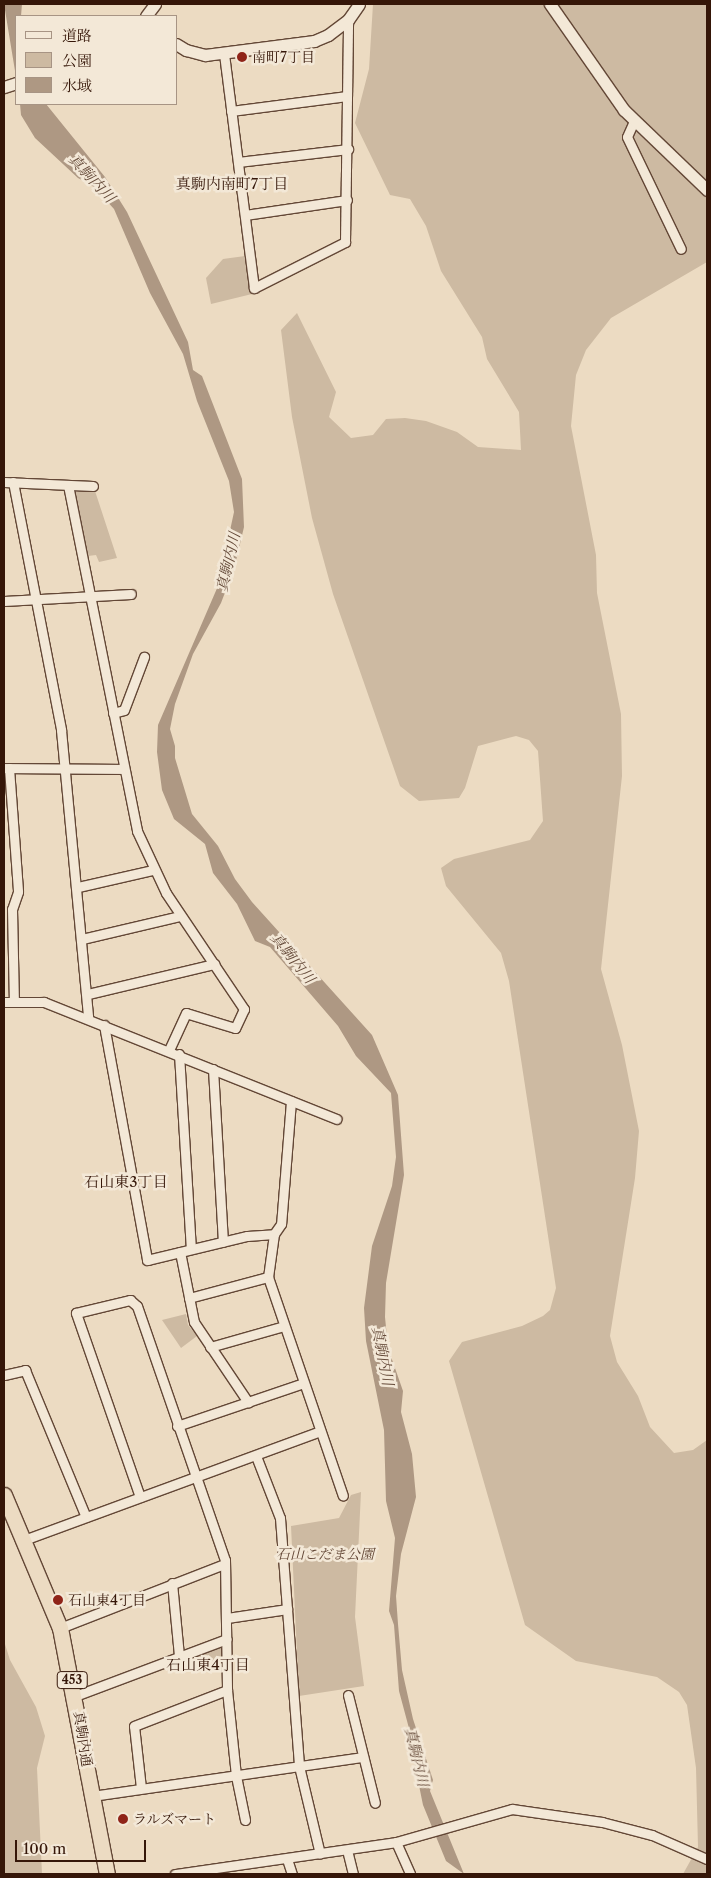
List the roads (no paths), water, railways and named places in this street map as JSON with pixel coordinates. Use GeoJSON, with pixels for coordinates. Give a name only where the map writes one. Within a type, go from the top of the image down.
{"type":"FeatureCollection","features":[{"type":"Feature","properties":{"kind":"highway","name":"真駒内通"},"geometry":{"type":"LineString","coordinates":[[4,1495],[60,1628],[75,1696],[107,1874]]}},
{"type":"Feature","properties":{"kind":"street"},"geometry":{"type":"LineString","coordinates":[[146,15],[155,4]]}},
{"type":"Feature","properties":{"kind":"street"},"geometry":{"type":"LineString","coordinates":[[178,45],[186,50],[205,55],[314,41],[328,35],[348,20],[358,4]]}},
{"type":"Feature","properties":{"kind":"street"},"geometry":{"type":"LineString","coordinates":[[550,4],[634,121],[707,190]]}},
{"type":"Feature","properties":{"kind":"street"},"geometry":{"type":"LineString","coordinates":[[224,54],[254,288],[346,242],[348,200],[348,20]]}},
{"type":"Feature","properties":{"kind":"street"},"geometry":{"type":"LineString","coordinates":[[231,111],[347,96]]}},
{"type":"Feature","properties":{"kind":"street"},"geometry":{"type":"LineString","coordinates":[[634,121],[627,137],[681,249]]}},
{"type":"Feature","properties":{"kind":"street"},"geometry":{"type":"LineString","coordinates":[[238,162],[348,149]]}},
{"type":"Feature","properties":{"kind":"street"},"geometry":{"type":"LineString","coordinates":[[245,215],[348,200]]}},
{"type":"Feature","properties":{"kind":"street"},"geometry":{"type":"LineString","coordinates":[[88,1018],[88,994],[78,887],[61,730],[36,599],[8,482],[93,486]]}},
{"type":"Feature","properties":{"kind":"street"},"geometry":{"type":"LineString","coordinates":[[68,485],[123,768],[138,831],[153,870],[180,916],[242,1003],[241,1021],[235,1028],[186,1013],[169,1050]]}},
{"type":"Feature","properties":{"kind":"street"},"geometry":{"type":"LineString","coordinates":[[4,601],[131,594]]}},
{"type":"Feature","properties":{"kind":"street"},"geometry":{"type":"LineString","coordinates":[[113,713],[124,710],[144,657]]}},
{"type":"Feature","properties":{"kind":"street"},"geometry":{"type":"LineString","coordinates":[[14,1002],[12,909],[18,892],[8,841],[6,768],[123,768]]}},
{"type":"Feature","properties":{"kind":"street"},"geometry":{"type":"LineString","coordinates":[[78,887],[153,870]]}},
{"type":"Feature","properties":{"kind":"street"},"geometry":{"type":"LineString","coordinates":[[82,939],[180,916]]}},
{"type":"Feature","properties":{"kind":"street"},"geometry":{"type":"LineString","coordinates":[[88,994],[214,964]]}},
{"type":"Feature","properties":{"kind":"street"},"geometry":{"type":"LineString","coordinates":[[4,1002],[44,1002],[169,1050],[336,1119]]}},
{"type":"Feature","properties":{"kind":"street"},"geometry":{"type":"LineString","coordinates":[[104,1025],[147,1260],[247,1236],[274,1234]]}},
{"type":"Feature","properties":{"kind":"street"},"geometry":{"type":"LineString","coordinates":[[178,1054],[191,1249]]}},
{"type":"Feature","properties":{"kind":"street"},"geometry":{"type":"LineString","coordinates":[[213,1069],[223,1242]]}},
{"type":"Feature","properties":{"kind":"street"},"geometry":{"type":"LineString","coordinates":[[291,1101],[281,1224],[274,1234],[268,1278],[343,1496]]}},
{"type":"Feature","properties":{"kind":"street"},"geometry":{"type":"LineString","coordinates":[[180,1252],[194,1322],[248,1402]]}},
{"type":"Feature","properties":{"kind":"street"},"geometry":{"type":"LineString","coordinates":[[189,1298],[268,1278]]}},
{"type":"Feature","properties":{"kind":"street"},"geometry":{"type":"LineString","coordinates":[[140,1497],[76,1313],[130,1300],[137,1306],[224,1564],[227,1618],[227,1690],[236,1776],[245,1820]]}},
{"type":"Feature","properties":{"kind":"street"},"geometry":{"type":"LineString","coordinates":[[210,1347],[284,1326]]}},
{"type":"Feature","properties":{"kind":"street"},"geometry":{"type":"LineString","coordinates":[[4,1375],[25,1370],[86,1517]]}},
{"type":"Feature","properties":{"kind":"street"},"geometry":{"type":"LineString","coordinates":[[177,1426],[303,1382]]}},
{"type":"Feature","properties":{"kind":"street"},"geometry":{"type":"LineString","coordinates":[[24,1540],[320,1431]]}},
{"type":"Feature","properties":{"kind":"street"},"geometry":{"type":"LineString","coordinates":[[256,1456],[280,1518],[299,1766],[320,1854]]}},
{"type":"Feature","properties":{"kind":"street"},"geometry":{"type":"LineString","coordinates":[[60,1628],[224,1564]]}},
{"type":"Feature","properties":{"kind":"street"},"geometry":{"type":"LineString","coordinates":[[172,1583],[179,1656]]}},
{"type":"Feature","properties":{"kind":"street"},"geometry":{"type":"LineString","coordinates":[[227,1618],[286,1609]]}},
{"type":"Feature","properties":{"kind":"street"},"geometry":{"type":"LineString","coordinates":[[75,1696],[227,1639]]}},
{"type":"Feature","properties":{"kind":"street"},"geometry":{"type":"LineString","coordinates":[[141,1788],[134,1726],[227,1690]]}},
{"type":"Feature","properties":{"kind":"street"},"geometry":{"type":"LineString","coordinates":[[348,1695],[376,1803]]}},
{"type":"Feature","properties":{"kind":"street"},"geometry":{"type":"LineString","coordinates":[[92,1796],[363,1758]]}},
{"type":"Feature","properties":{"kind":"street"},"geometry":{"type":"LineString","coordinates":[[175,1874],[226,1871],[399,1841],[469,1823],[502,1811],[532,1810],[652,1834],[707,1859]]}},
{"type":"Feature","properties":{"kind":"street"},"geometry":{"type":"LineString","coordinates":[[399,1841],[410,1874]]}},
{"type":"Feature","properties":{"kind":"street"},"geometry":{"type":"LineString","coordinates":[[347,1850],[353,1874]]}},
{"type":"Feature","properties":{"kind":"street"},"geometry":{"type":"LineString","coordinates":[[287,1859],[292,1874]]}},
{"type":"Feature","properties":{"kind":"water"},"geometry":{"type":"Polygon","coordinates":[[[4,4],[22,4],[21,15],[15,15],[15,71],[4,4]]]}},
{"type":"Feature","properties":{"kind":"water","name":"真駒内川"},"geometry":{"type":"Polygon","coordinates":[[[20,105],[47,105],[105,177],[127,212],[188,342],[193,370],[202,376],[242,479],[244,527],[234,569],[221,603],[193,654],[175,704],[170,729],[175,746],[175,758],[192,814],[218,846],[235,879],[252,902],[372,1035],[398,1095],[404,1175],[386,1283],[385,1317],[388,1348],[403,1391],[401,1412],[412,1454],[416,1497],[401,1554],[396,1596],[398,1624],[402,1670],[413,1719],[433,1780],[430,1791],[464,1874],[446,1861],[423,1805],[414,1761],[414,1747],[399,1691],[394,1625],[389,1611],[395,1538],[386,1501],[384,1430],[366,1341],[364,1308],[372,1246],[392,1186],[396,1157],[391,1093],[356,1056],[338,1026],[270,947],[255,941],[237,904],[213,873],[205,844],[174,819],[162,790],[157,752],[158,725],[218,586],[234,512],[229,481],[197,401],[183,354],[150,293],[114,209],[94,187],[78,178],[35,138],[21,115],[20,105]]]}},
{"type":"Feature","properties":{"kind":"place","name":"南町7丁目"},"geometry":{"type":"Point","coordinates":[242,57]}},
{"type":"Feature","properties":{"kind":"place","name":"石山東4丁目"},"geometry":{"type":"Point","coordinates":[58,1600]}},
{"type":"Feature","properties":{"kind":"place","name":"ラルズマート"},"geometry":{"type":"Point","coordinates":[123,1819]}},
{"type":"Feature","properties":{"kind":"district","name":"真駒内南町7丁目"},"geometry":{"type":"Point","coordinates":[232,184]}},
{"type":"Feature","properties":{"kind":"district","name":"石山東3丁目"},"geometry":{"type":"Point","coordinates":[126,1182]}},
{"type":"Feature","properties":{"kind":"district","name":"石山東4丁目"},"geometry":{"type":"Point","coordinates":[208,1665]}},
{"type":"Feature","properties":{"kind":"park label","name":"石山こだま公園"},"geometry":{"type":"Point","coordinates":[325,1554]}}]}
